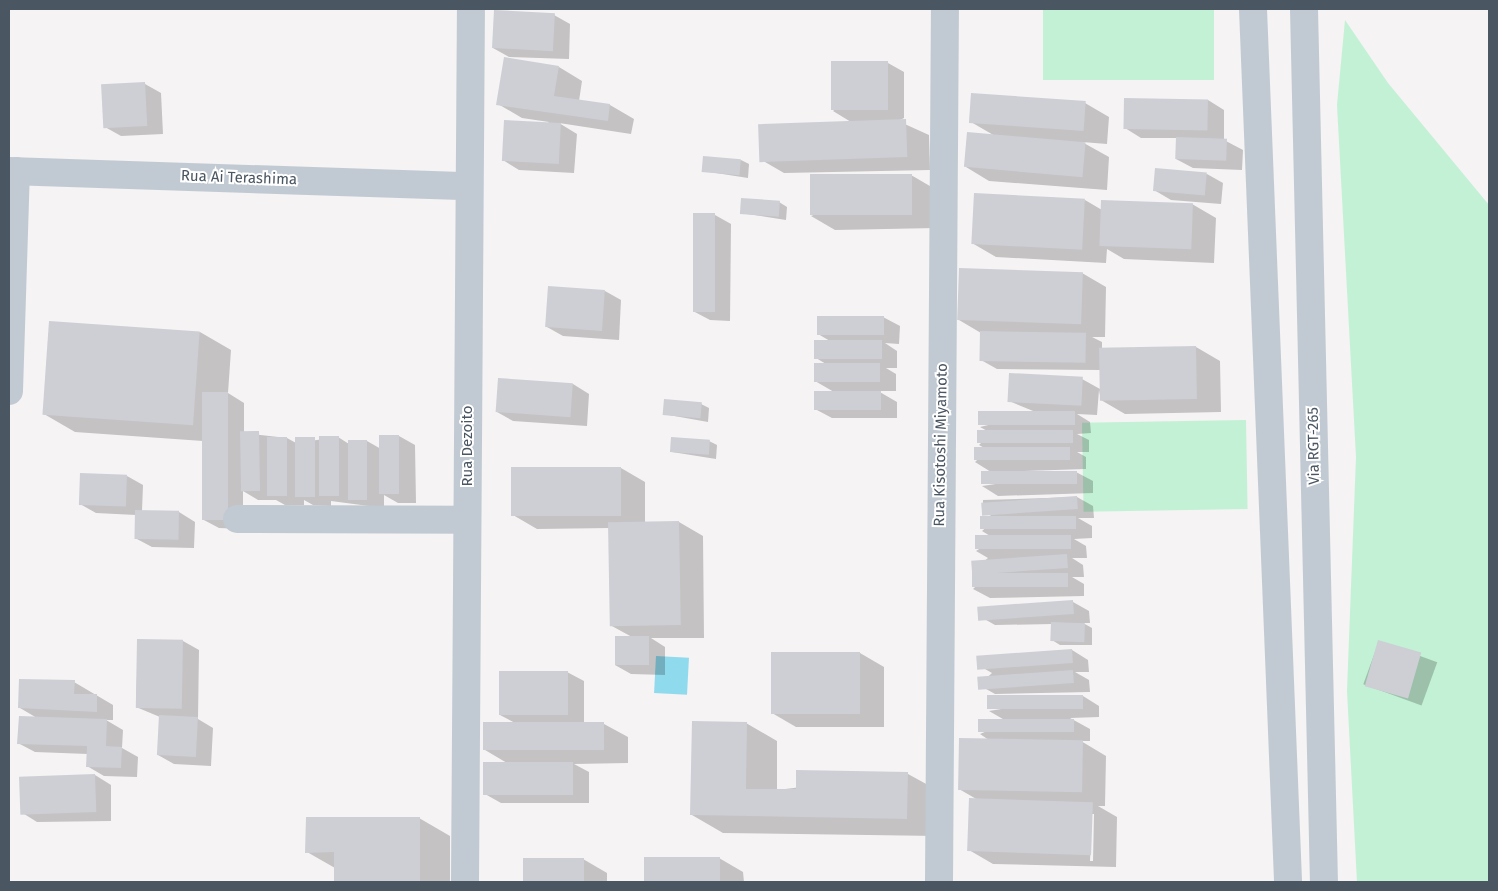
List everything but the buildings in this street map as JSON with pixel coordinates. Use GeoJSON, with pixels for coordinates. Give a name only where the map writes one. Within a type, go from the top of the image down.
{"type":"FeatureCollection","features":[{"type":"Feature","properties":{"kind":"street","name":"Rua Dezoito"},"geometry":{"type":"LineString","coordinates":[[465,882],[471,9]]}},
{"type":"Feature","properties":{"kind":"street","name":"Rua Kisotoshi Miyamoto"},"geometry":{"type":"LineString","coordinates":[[938,882],[945,9]]}},
{"type":"Feature","properties":{"kind":"street"},"geometry":{"type":"LineString","coordinates":[[1253,9],[1288,882]]}},
{"type":"Feature","properties":{"kind":"street","name":"Via RGT-265"},"geometry":{"type":"LineString","coordinates":[[1304,9],[1324,882]]}},
{"type":"Feature","properties":{"kind":"street","name":"Rua Ai Terashima"},"geometry":{"type":"LineString","coordinates":[[12,171],[470,186]]}},
{"type":"Feature","properties":{"kind":"street"},"geometry":{"type":"LineString","coordinates":[[9,391],[12,171]]}},
{"type":"Feature","properties":{"kind":"street"},"geometry":{"type":"LineString","coordinates":[[237,519],[468,520]]}},
{"type":"Feature","properties":{"kind":"green space"},"geometry":{"type":"Polygon","coordinates":[[[1043,9],[1214,9],[1214,80],[1043,80],[1043,9]]]}},
{"type":"Feature","properties":{"kind":"green space"},"geometry":{"type":"Polygon","coordinates":[[[1345,20],[1388,83],[1489,205],[1489,882],[1357,882],[1347,691],[1356,457],[1337,105],[1345,20]]]}},
{"type":"Feature","properties":{"kind":"green space"},"geometry":{"type":"Polygon","coordinates":[[[1246,420],[1248,509],[1084,512],[1082,423],[1246,420]]]}},
{"type":"Feature","properties":{"kind":"water"},"geometry":{"type":"Polygon","coordinates":[[[656,656],[689,658],[687,695],[654,693],[656,656]]]}}]}
